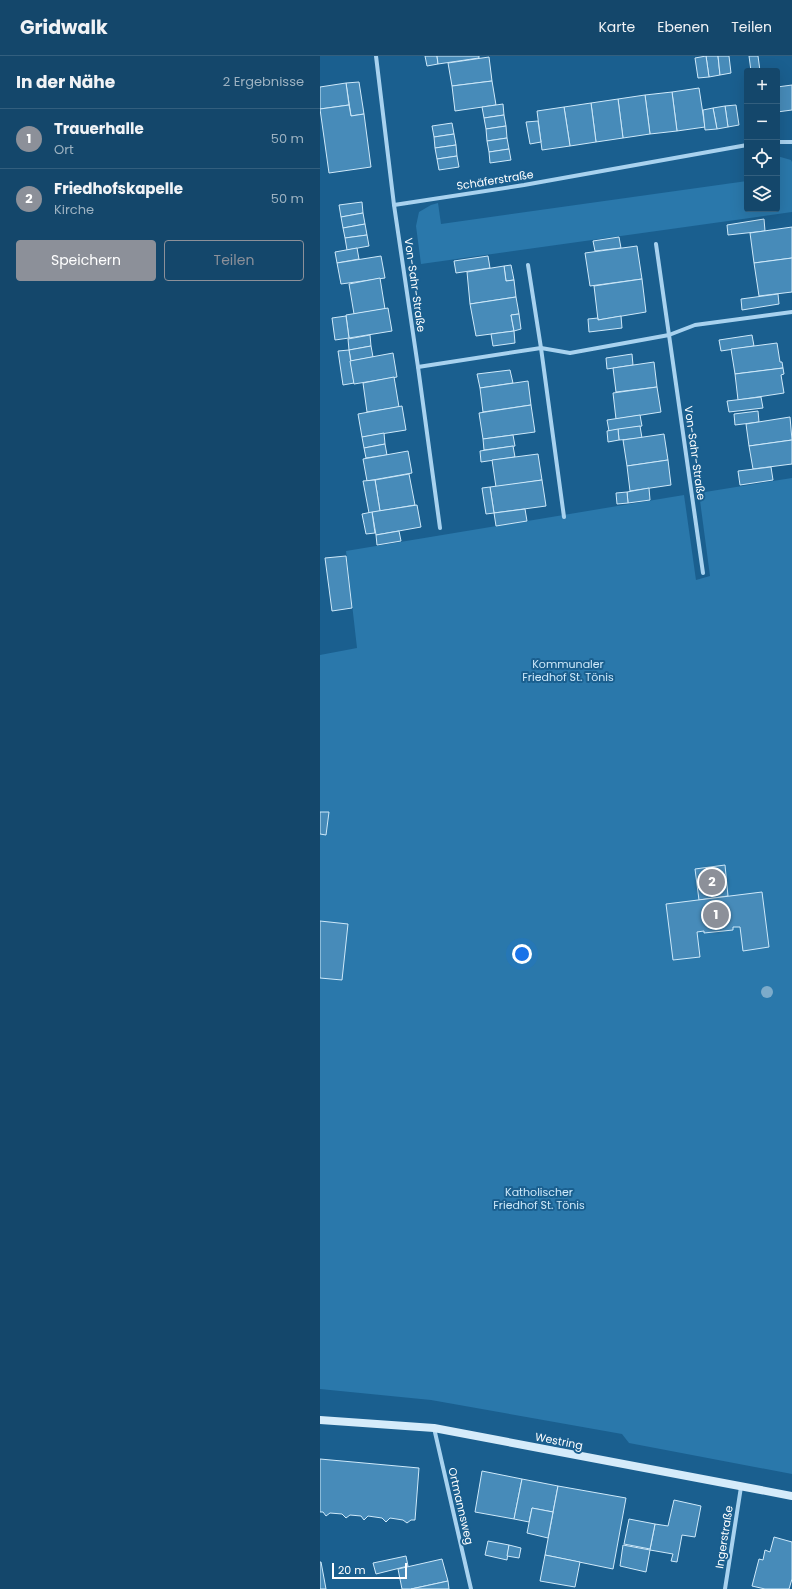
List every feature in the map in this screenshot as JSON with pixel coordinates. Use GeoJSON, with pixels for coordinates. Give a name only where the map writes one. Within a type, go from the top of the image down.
{"type":"FeatureCollection","features":[{"type":"Feature","properties":{"kind":"street"},"geometry":{"type":"LineString","coordinates":[[376,56],[394,205]]}},
{"type":"Feature","properties":{"kind":"street"},"geometry":{"type":"LineString","coordinates":[[780,142],[792,142]]}},
{"type":"Feature","properties":{"kind":"street","name":"Schäferstraße"},"geometry":{"type":"LineString","coordinates":[[394,205],[524,185],[744,146]]}},
{"type":"Feature","properties":{"kind":"street","name":"Von-Sahr-Straße"},"geometry":{"type":"LineString","coordinates":[[394,205],[440,528]]}},
{"type":"Feature","properties":{"kind":"street","name":"Von-Sahr-Straße"},"geometry":{"type":"LineString","coordinates":[[656,244],[703,574]]}},
{"type":"Feature","properties":{"kind":"street"},"geometry":{"type":"LineString","coordinates":[[528,265],[564,517]]}},
{"type":"Feature","properties":{"kind":"street"},"geometry":{"type":"LineString","coordinates":[[418,367],[541,348],[570,353],[669,335],[695,326],[792,312]]}},
{"type":"Feature","properties":{"kind":"street","name":"Westring"},"geometry":{"type":"LineString","coordinates":[[320,1420],[434,1428],[792,1496]]}},
{"type":"Feature","properties":{"kind":"street","name":"Ortmannsweg"},"geometry":{"type":"LineString","coordinates":[[434,1428],[471,1589]]}},
{"type":"Feature","properties":{"kind":"street","name":"Ingerstraße"},"geometry":{"type":"LineString","coordinates":[[725,1589],[741,1487]]}},
{"type":"Feature","properties":{"kind":"green space"},"geometry":{"type":"Polygon","coordinates":[[[780,157],[791,160],[792,162],[792,212],[421,264],[416,226],[419,212],[438,203],[441,224],[744,181],[744,212],[780,212],[780,157]]]}},
{"type":"Feature","properties":{"kind":"green space"},"geometry":{"type":"Polygon","coordinates":[[[792,478],[792,1474],[629,1443],[622,1434],[431,1400],[320,1389],[320,655],[357,648],[346,551],[684,495],[696,580],[710,576],[699,493],[792,478]]]}},
{"type":"Feature","properties":{"kind":"building"},"geometry":{"type":"Polygon","coordinates":[[[425,56],[437,56],[438,64],[427,66],[425,56]]]}},
{"type":"Feature","properties":{"kind":"building"},"geometry":{"type":"Polygon","coordinates":[[[437,56],[479,56],[479,58],[438,64],[437,56]]]}},
{"type":"Feature","properties":{"kind":"building"},"geometry":{"type":"Polygon","coordinates":[[[706,56],[718,56],[720,75],[709,77],[706,56]]]}},
{"type":"Feature","properties":{"kind":"building"},"geometry":{"type":"Polygon","coordinates":[[[706,56],[709,77],[698,78],[695,58],[706,56]]]}},
{"type":"Feature","properties":{"kind":"building"},"geometry":{"type":"Polygon","coordinates":[[[718,56],[729,56],[731,73],[720,75],[718,56]]]}},
{"type":"Feature","properties":{"kind":"building"},"geometry":{"type":"Polygon","coordinates":[[[749,56],[758,56],[760,68],[751,68],[749,56]]]}},
{"type":"Feature","properties":{"kind":"building"},"geometry":{"type":"Polygon","coordinates":[[[489,57],[492,81],[452,86],[448,63],[489,57]]]}},
{"type":"Feature","properties":{"kind":"building"},"geometry":{"type":"Polygon","coordinates":[[[492,81],[496,105],[455,111],[452,86],[492,81]]]}},
{"type":"Feature","properties":{"kind":"building"},"geometry":{"type":"Polygon","coordinates":[[[359,82],[364,114],[351,116],[346,83],[359,82]]]}},
{"type":"Feature","properties":{"kind":"building"},"geometry":{"type":"Polygon","coordinates":[[[346,83],[349,105],[320,109],[320,87],[346,83]]]}},
{"type":"Feature","properties":{"kind":"building"},"geometry":{"type":"Polygon","coordinates":[[[792,85],[792,110],[780,112],[780,87],[792,85]]]}},
{"type":"Feature","properties":{"kind":"building"},"geometry":{"type":"Polygon","coordinates":[[[699,88],[705,127],[677,131],[672,92],[699,88]]]}},
{"type":"Feature","properties":{"kind":"building"},"geometry":{"type":"Polygon","coordinates":[[[672,92],[677,131],[650,134],[645,95],[672,92]]]}},
{"type":"Feature","properties":{"kind":"building"},"geometry":{"type":"Polygon","coordinates":[[[645,95],[650,134],[623,138],[618,99],[645,95]]]}},
{"type":"Feature","properties":{"kind":"building"},"geometry":{"type":"Polygon","coordinates":[[[618,99],[623,138],[596,142],[591,103],[618,99]]]}},
{"type":"Feature","properties":{"kind":"building"},"geometry":{"type":"Polygon","coordinates":[[[591,103],[596,142],[570,146],[564,107],[591,103]]]}},
{"type":"Feature","properties":{"kind":"building"},"geometry":{"type":"Polygon","coordinates":[[[503,104],[504,115],[484,118],[482,107],[503,104]]]}},
{"type":"Feature","properties":{"kind":"building"},"geometry":{"type":"Polygon","coordinates":[[[349,105],[351,116],[364,114],[371,167],[329,173],[320,109],[349,105]]]}},
{"type":"Feature","properties":{"kind":"building"},"geometry":{"type":"Polygon","coordinates":[[[736,105],[739,125],[728,127],[725,106],[736,105]]]}},
{"type":"Feature","properties":{"kind":"building"},"geometry":{"type":"Polygon","coordinates":[[[725,106],[728,127],[717,129],[713,108],[725,106]]]}},
{"type":"Feature","properties":{"kind":"building"},"geometry":{"type":"Polygon","coordinates":[[[564,107],[570,146],[542,150],[537,111],[564,107]]]}},
{"type":"Feature","properties":{"kind":"building"},"geometry":{"type":"Polygon","coordinates":[[[713,108],[717,129],[705,130],[703,110],[713,108]]]}},
{"type":"Feature","properties":{"kind":"building"},"geometry":{"type":"Polygon","coordinates":[[[504,115],[506,126],[486,129],[484,118],[504,115]]]}},
{"type":"Feature","properties":{"kind":"building"},"geometry":{"type":"Polygon","coordinates":[[[538,121],[541,142],[530,144],[526,122],[538,121]]]}},
{"type":"Feature","properties":{"kind":"building"},"geometry":{"type":"Polygon","coordinates":[[[452,123],[454,134],[434,137],[432,126],[452,123]]]}},
{"type":"Feature","properties":{"kind":"building"},"geometry":{"type":"Polygon","coordinates":[[[506,126],[507,138],[487,141],[486,129],[506,126]]]}},
{"type":"Feature","properties":{"kind":"building"},"geometry":{"type":"Polygon","coordinates":[[[454,134],[456,145],[435,148],[434,137],[454,134]]]}},
{"type":"Feature","properties":{"kind":"building"},"geometry":{"type":"Polygon","coordinates":[[[507,138],[509,149],[489,152],[487,141],[507,138]]]}},
{"type":"Feature","properties":{"kind":"building"},"geometry":{"type":"Polygon","coordinates":[[[456,145],[457,156],[437,159],[435,148],[456,145]]]}},
{"type":"Feature","properties":{"kind":"building"},"geometry":{"type":"Polygon","coordinates":[[[509,149],[511,160],[490,163],[489,152],[509,149]]]}},
{"type":"Feature","properties":{"kind":"building"},"geometry":{"type":"Polygon","coordinates":[[[457,156],[459,167],[439,170],[437,159],[457,156]]]}},
{"type":"Feature","properties":{"kind":"building"},"geometry":{"type":"Polygon","coordinates":[[[362,202],[363,213],[341,217],[339,205],[362,202]]]}},
{"type":"Feature","properties":{"kind":"building"},"geometry":{"type":"Polygon","coordinates":[[[363,213],[365,224],[343,228],[341,217],[363,213]]]}},
{"type":"Feature","properties":{"kind":"building"},"geometry":{"type":"Polygon","coordinates":[[[764,219],[765,231],[728,235],[727,225],[764,219]]]}},
{"type":"Feature","properties":{"kind":"building"},"geometry":{"type":"Polygon","coordinates":[[[365,224],[367,235],[345,238],[343,228],[365,224]]]}},
{"type":"Feature","properties":{"kind":"building"},"geometry":{"type":"Polygon","coordinates":[[[792,227],[792,258],[754,263],[750,233],[792,227]]]}},
{"type":"Feature","properties":{"kind":"building"},"geometry":{"type":"Polygon","coordinates":[[[367,235],[369,246],[347,250],[345,238],[367,235]]]}},
{"type":"Feature","properties":{"kind":"building"},"geometry":{"type":"Polygon","coordinates":[[[619,237],[621,248],[595,251],[593,241],[619,237]]]}},
{"type":"Feature","properties":{"kind":"building"},"geometry":{"type":"Polygon","coordinates":[[[637,246],[642,279],[590,286],[585,253],[637,246]]]}},
{"type":"Feature","properties":{"kind":"building"},"geometry":{"type":"Polygon","coordinates":[[[357,248],[359,259],[337,263],[335,252],[357,248]]]}},
{"type":"Feature","properties":{"kind":"building"},"geometry":{"type":"Polygon","coordinates":[[[381,256],[385,278],[341,284],[337,263],[381,256]]]}},
{"type":"Feature","properties":{"kind":"building"},"geometry":{"type":"Polygon","coordinates":[[[488,256],[490,268],[456,273],[454,261],[488,256]]]}},
{"type":"Feature","properties":{"kind":"building"},"geometry":{"type":"Polygon","coordinates":[[[792,258],[792,292],[759,296],[754,263],[792,258]]]}},
{"type":"Feature","properties":{"kind":"building"},"geometry":{"type":"Polygon","coordinates":[[[511,265],[514,280],[506,281],[504,266],[511,265]]]}},
{"type":"Feature","properties":{"kind":"building"},"geometry":{"type":"Polygon","coordinates":[[[504,266],[506,281],[514,280],[516,297],[470,304],[467,272],[504,266]]]}},
{"type":"Feature","properties":{"kind":"building"},"geometry":{"type":"Polygon","coordinates":[[[380,278],[385,309],[354,314],[349,284],[380,278]]]}},
{"type":"Feature","properties":{"kind":"building"},"geometry":{"type":"Polygon","coordinates":[[[642,279],[646,312],[598,320],[594,286],[642,279]]]}},
{"type":"Feature","properties":{"kind":"building"},"geometry":{"type":"Polygon","coordinates":[[[778,294],[779,304],[742,310],[741,299],[778,294]]]}},
{"type":"Feature","properties":{"kind":"building"},"geometry":{"type":"Polygon","coordinates":[[[516,297],[519,314],[511,315],[514,331],[476,336],[470,304],[516,297]]]}},
{"type":"Feature","properties":{"kind":"building"},"geometry":{"type":"Polygon","coordinates":[[[388,308],[392,331],[349,338],[346,315],[388,308]]]}},
{"type":"Feature","properties":{"kind":"building"},"geometry":{"type":"Polygon","coordinates":[[[519,314],[521,329],[514,331],[511,315],[519,314]]]}},
{"type":"Feature","properties":{"kind":"building"},"geometry":{"type":"Polygon","coordinates":[[[346,316],[349,338],[335,340],[332,318],[346,316]]]}},
{"type":"Feature","properties":{"kind":"building"},"geometry":{"type":"Polygon","coordinates":[[[621,316],[622,328],[589,332],[588,319],[598,318],[598,320],[621,316]]]}},
{"type":"Feature","properties":{"kind":"building"},"geometry":{"type":"Polygon","coordinates":[[[514,331],[515,343],[493,346],[491,334],[514,331]]]}},
{"type":"Feature","properties":{"kind":"building"},"geometry":{"type":"Polygon","coordinates":[[[370,335],[371,346],[349,350],[348,339],[370,335]]]}},
{"type":"Feature","properties":{"kind":"building"},"geometry":{"type":"Polygon","coordinates":[[[752,335],[754,346],[721,351],[719,340],[752,335]]]}},
{"type":"Feature","properties":{"kind":"building"},"geometry":{"type":"Polygon","coordinates":[[[777,343],[780,362],[782,362],[783,368],[735,374],[731,349],[777,343]]]}},
{"type":"Feature","properties":{"kind":"building"},"geometry":{"type":"Polygon","coordinates":[[[371,346],[373,357],[351,361],[349,350],[371,346]]]}},
{"type":"Feature","properties":{"kind":"building"},"geometry":{"type":"Polygon","coordinates":[[[349,350],[354,383],[343,385],[338,351],[349,350]]]}},
{"type":"Feature","properties":{"kind":"building"},"geometry":{"type":"Polygon","coordinates":[[[393,353],[397,377],[354,384],[350,361],[393,353]]]}},
{"type":"Feature","properties":{"kind":"building"},"geometry":{"type":"Polygon","coordinates":[[[632,354],[633,365],[607,369],[606,358],[632,354]]]}},
{"type":"Feature","properties":{"kind":"building"},"geometry":{"type":"Polygon","coordinates":[[[654,362],[657,387],[616,392],[613,368],[654,362]]]}},
{"type":"Feature","properties":{"kind":"building"},"geometry":{"type":"Polygon","coordinates":[[[783,368],[784,374],[781,375],[784,393],[738,400],[735,374],[783,368]]]}},
{"type":"Feature","properties":{"kind":"building"},"geometry":{"type":"Polygon","coordinates":[[[510,370],[513,383],[480,388],[477,374],[510,370]]]}},
{"type":"Feature","properties":{"kind":"building"},"geometry":{"type":"Polygon","coordinates":[[[394,377],[399,407],[367,412],[363,383],[394,377]]]}},
{"type":"Feature","properties":{"kind":"building"},"geometry":{"type":"Polygon","coordinates":[[[528,381],[531,405],[483,412],[480,388],[528,381]]]}},
{"type":"Feature","properties":{"kind":"building"},"geometry":{"type":"Polygon","coordinates":[[[657,387],[661,412],[616,419],[613,393],[657,387]]]}},
{"type":"Feature","properties":{"kind":"building"},"geometry":{"type":"Polygon","coordinates":[[[761,397],[763,408],[729,412],[727,401],[761,397]]]}},
{"type":"Feature","properties":{"kind":"building"},"geometry":{"type":"Polygon","coordinates":[[[531,405],[535,432],[483,439],[479,413],[531,405]]]}},
{"type":"Feature","properties":{"kind":"building"},"geometry":{"type":"Polygon","coordinates":[[[402,406],[406,430],[362,437],[358,414],[402,406]]]}},
{"type":"Feature","properties":{"kind":"building"},"geometry":{"type":"Polygon","coordinates":[[[758,411],[759,422],[735,425],[734,414],[758,411]]]}},
{"type":"Feature","properties":{"kind":"building"},"geometry":{"type":"Polygon","coordinates":[[[640,415],[642,426],[609,431],[607,420],[640,415]]]}},
{"type":"Feature","properties":{"kind":"building"},"geometry":{"type":"Polygon","coordinates":[[[790,417],[792,440],[749,446],[746,424],[790,417]]]}},
{"type":"Feature","properties":{"kind":"building"},"geometry":{"type":"Polygon","coordinates":[[[640,426],[642,438],[619,440],[618,429],[640,426]]]}},
{"type":"Feature","properties":{"kind":"building"},"geometry":{"type":"Polygon","coordinates":[[[618,429],[619,440],[608,442],[607,431],[618,429]]]}},
{"type":"Feature","properties":{"kind":"building"},"geometry":{"type":"Polygon","coordinates":[[[384,433],[385,444],[364,448],[362,437],[384,433]]]}},
{"type":"Feature","properties":{"kind":"building"},"geometry":{"type":"Polygon","coordinates":[[[664,434],[668,460],[627,466],[623,440],[664,434]]]}},
{"type":"Feature","properties":{"kind":"building"},"geometry":{"type":"Polygon","coordinates":[[[513,435],[515,446],[484,450],[483,439],[513,435]]]}},
{"type":"Feature","properties":{"kind":"building"},"geometry":{"type":"Polygon","coordinates":[[[792,440],[792,464],[753,469],[749,446],[792,440]]]}},
{"type":"Feature","properties":{"kind":"building"},"geometry":{"type":"Polygon","coordinates":[[[385,444],[387,455],[366,458],[364,448],[385,444]]]}},
{"type":"Feature","properties":{"kind":"building"},"geometry":{"type":"Polygon","coordinates":[[[513,446],[515,457],[481,462],[480,451],[513,446]]]}},
{"type":"Feature","properties":{"kind":"building"},"geometry":{"type":"Polygon","coordinates":[[[408,451],[412,473],[367,481],[363,459],[408,451]]]}},
{"type":"Feature","properties":{"kind":"building"},"geometry":{"type":"Polygon","coordinates":[[[538,454],[542,480],[496,487],[492,460],[538,454]]]}},
{"type":"Feature","properties":{"kind":"building"},"geometry":{"type":"Polygon","coordinates":[[[668,460],[671,485],[630,491],[627,466],[668,460]]]}},
{"type":"Feature","properties":{"kind":"building"},"geometry":{"type":"Polygon","coordinates":[[[771,467],[773,480],[740,485],[738,471],[771,467]]]}},
{"type":"Feature","properties":{"kind":"building"},"geometry":{"type":"Polygon","coordinates":[[[409,474],[415,505],[380,511],[375,480],[409,474]]]}},
{"type":"Feature","properties":{"kind":"building"},"geometry":{"type":"Polygon","coordinates":[[[375,480],[380,511],[369,513],[363,481],[375,480]]]}},
{"type":"Feature","properties":{"kind":"building"},"geometry":{"type":"Polygon","coordinates":[[[542,480],[546,506],[494,513],[490,487],[542,480]]]}},
{"type":"Feature","properties":{"kind":"building"},"geometry":{"type":"Polygon","coordinates":[[[490,487],[494,513],[486,514],[482,488],[490,487]]]}},
{"type":"Feature","properties":{"kind":"building"},"geometry":{"type":"Polygon","coordinates":[[[649,488],[650,500],[628,503],[627,492],[649,488]]]}},
{"type":"Feature","properties":{"kind":"building"},"geometry":{"type":"Polygon","coordinates":[[[627,492],[628,503],[617,504],[616,493],[627,492]]]}},
{"type":"Feature","properties":{"kind":"building"},"geometry":{"type":"Polygon","coordinates":[[[417,505],[421,527],[376,535],[372,512],[417,505]]]}},
{"type":"Feature","properties":{"kind":"building"},"geometry":{"type":"Polygon","coordinates":[[[525,509],[527,521],[496,526],[494,513],[525,509]]]}},
{"type":"Feature","properties":{"kind":"building"},"geometry":{"type":"Polygon","coordinates":[[[372,512],[375,533],[366,534],[362,514],[372,512]]]}},
{"type":"Feature","properties":{"kind":"building"},"geometry":{"type":"Polygon","coordinates":[[[399,531],[401,541],[377,545],[376,535],[399,531]]]}},
{"type":"Feature","properties":{"kind":"building"},"geometry":{"type":"Polygon","coordinates":[[[346,556],[352,608],[332,611],[325,558],[346,556]]]}},
{"type":"Feature","properties":{"kind":"building"},"geometry":{"type":"Polygon","coordinates":[[[320,812],[329,812],[326,835],[320,834],[320,812]]]}},
{"type":"Feature","properties":{"kind":"building"},"geometry":{"type":"Polygon","coordinates":[[[725,865],[728,896],[699,900],[695,869],[725,865]]]}},
{"type":"Feature","properties":{"kind":"building"},"geometry":{"type":"Polygon","coordinates":[[[762,892],[769,947],[743,951],[740,927],[733,927],[733,930],[704,933],[704,931],[697,932],[700,957],[673,960],[666,904],[762,892]]]}},
{"type":"Feature","properties":{"kind":"building"},"geometry":{"type":"Polygon","coordinates":[[[320,921],[348,924],[342,980],[320,978],[320,921]]]}},
{"type":"Feature","properties":{"kind":"building"},"geometry":{"type":"Polygon","coordinates":[[[320,1459],[419,1468],[415,1520],[411,1520],[407,1523],[403,1520],[390,1518],[386,1522],[382,1518],[368,1516],[364,1520],[361,1516],[350,1515],[346,1518],[342,1514],[330,1513],[326,1516],[323,1512],[320,1512],[320,1459]]]}},
{"type":"Feature","properties":{"kind":"building"},"geometry":{"type":"Polygon","coordinates":[[[482,1471],[522,1479],[514,1519],[475,1512],[482,1471]]]}},
{"type":"Feature","properties":{"kind":"building"},"geometry":{"type":"Polygon","coordinates":[[[522,1479],[558,1486],[553,1512],[532,1508],[529,1522],[514,1519],[522,1479]]]}},
{"type":"Feature","properties":{"kind":"building"},"geometry":{"type":"Polygon","coordinates":[[[558,1486],[626,1498],[613,1569],[545,1555],[558,1486]]]}},
{"type":"Feature","properties":{"kind":"building"},"geometry":{"type":"Polygon","coordinates":[[[674,1500],[701,1506],[695,1537],[682,1535],[677,1562],[671,1561],[673,1554],[650,1550],[655,1524],[668,1526],[674,1500]]]}},
{"type":"Feature","properties":{"kind":"building"},"geometry":{"type":"Polygon","coordinates":[[[532,1508],[553,1512],[548,1538],[527,1533],[532,1508]]]}},
{"type":"Feature","properties":{"kind":"building"},"geometry":{"type":"Polygon","coordinates":[[[629,1519],[655,1524],[650,1549],[624,1544],[629,1519]]]}},
{"type":"Feature","properties":{"kind":"building"},"geometry":{"type":"Polygon","coordinates":[[[774,1537],[792,1542],[792,1579],[789,1589],[765,1589],[752,1586],[759,1559],[763,1560],[765,1550],[770,1552],[774,1537]]]}},
{"type":"Feature","properties":{"kind":"building"},"geometry":{"type":"Polygon","coordinates":[[[488,1541],[509,1545],[507,1560],[485,1555],[488,1541]]]}},
{"type":"Feature","properties":{"kind":"building"},"geometry":{"type":"Polygon","coordinates":[[[509,1545],[521,1548],[519,1558],[507,1556],[509,1545]]]}},
{"type":"Feature","properties":{"kind":"building"},"geometry":{"type":"Polygon","coordinates":[[[623,1545],[650,1550],[646,1572],[620,1566],[623,1545]]]}},
{"type":"Feature","properties":{"kind":"building"},"geometry":{"type":"Polygon","coordinates":[[[545,1555],[580,1562],[575,1587],[540,1581],[545,1555]]]}},
{"type":"Feature","properties":{"kind":"building"},"geometry":{"type":"Polygon","coordinates":[[[406,1556],[408,1566],[376,1574],[373,1563],[406,1556]]]}},
{"type":"Feature","properties":{"kind":"building"},"geometry":{"type":"Polygon","coordinates":[[[442,1559],[448,1581],[411,1589],[402,1589],[398,1569],[442,1559]]]}},
{"type":"Feature","properties":{"kind":"building"},"geometry":{"type":"Polygon","coordinates":[[[321,1562],[326,1589],[320,1589],[321,1562]]]}},
{"type":"Feature","properties":{"kind":"building"},"geometry":{"type":"Polygon","coordinates":[[[448,1581],[449,1589],[411,1589],[448,1581]]]}},
{"type":"Feature","properties":{"kind":"place","name":"Friedhofskapelle"},"geometry":{"type":"Point","coordinates":[712,882]}},
{"type":"Feature","properties":{"kind":"place","name":"Trauerhalle"},"geometry":{"type":"Point","coordinates":[716,915]}},
{"type":"Feature","properties":{"kind":"park label","name":"Kommunaler Friedhof St. Tönis"},"geometry":{"type":"Point","coordinates":[568,670]}},
{"type":"Feature","properties":{"kind":"park label","name":"Katholischer Friedhof St. Tönis"},"geometry":{"type":"Point","coordinates":[539,1198]}}]}
